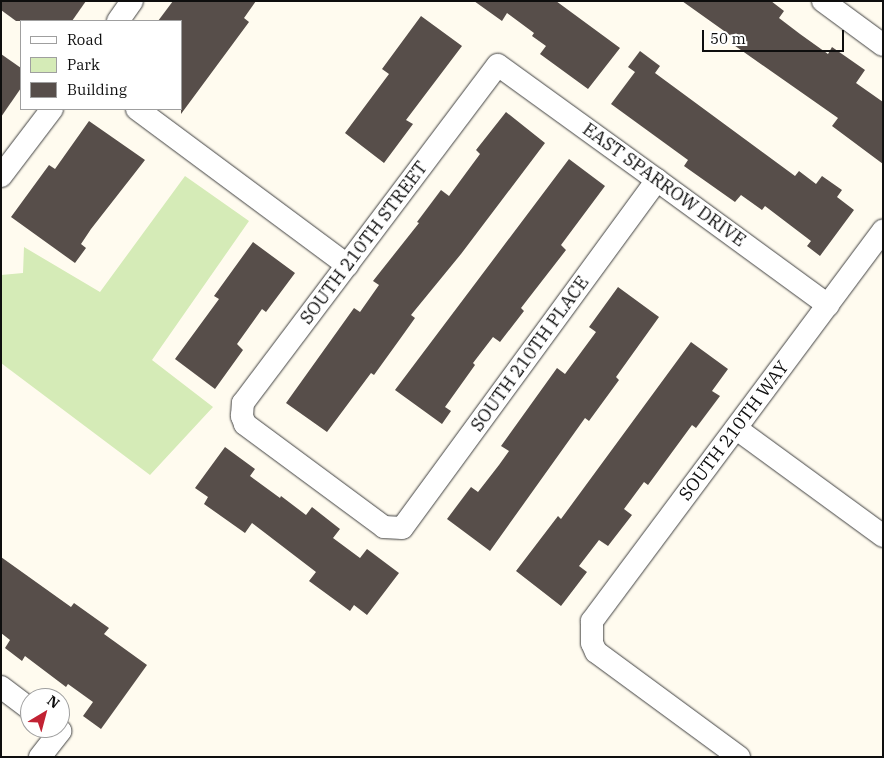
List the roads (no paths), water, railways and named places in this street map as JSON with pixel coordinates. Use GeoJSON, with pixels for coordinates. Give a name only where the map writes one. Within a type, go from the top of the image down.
{"type":"FeatureCollection","features":[{"type":"Feature","properties":{"kind":"street"},"geometry":{"type":"LineString","coordinates":[[119,20],[132,1]]}},
{"type":"Feature","properties":{"kind":"street"},"geometry":{"type":"LineString","coordinates":[[823,1],[883,46]]}},
{"type":"Feature","properties":{"kind":"street","name":"EAST SPARROW DRIVE"},"geometry":{"type":"LineString","coordinates":[[498,65],[828,304]]}},
{"type":"Feature","properties":{"kind":"street","name":"SOUTH 210TH STREET"},"geometry":{"type":"LineString","coordinates":[[245,424],[242,416],[243,404],[498,65]]}},
{"type":"Feature","properties":{"kind":"street"},"geometry":{"type":"LineString","coordinates":[[1,176],[51,110]]}},
{"type":"Feature","properties":{"kind":"street"},"geometry":{"type":"LineString","coordinates":[[138,110],[347,265]]}},
{"type":"Feature","properties":{"kind":"street","name":"SOUTH 210TH PLACE"},"geometry":{"type":"LineString","coordinates":[[245,424],[384,527],[402,528],[657,180]]}},
{"type":"Feature","properties":{"kind":"street","name":"SOUTH 210TH WAY"},"geometry":{"type":"LineString","coordinates":[[739,757],[596,652],[590,633],[592,621],[737,429],[883,230]]}},
{"type":"Feature","properties":{"kind":"street"},"geometry":{"type":"LineString","coordinates":[[737,429],[883,536]]}},
{"type":"Feature","properties":{"kind":"street"},"geometry":{"type":"LineString","coordinates":[[1,687],[20,701]]}},
{"type":"Feature","properties":{"kind":"street"},"geometry":{"type":"LineString","coordinates":[[40,757],[52,738]]}}]}
